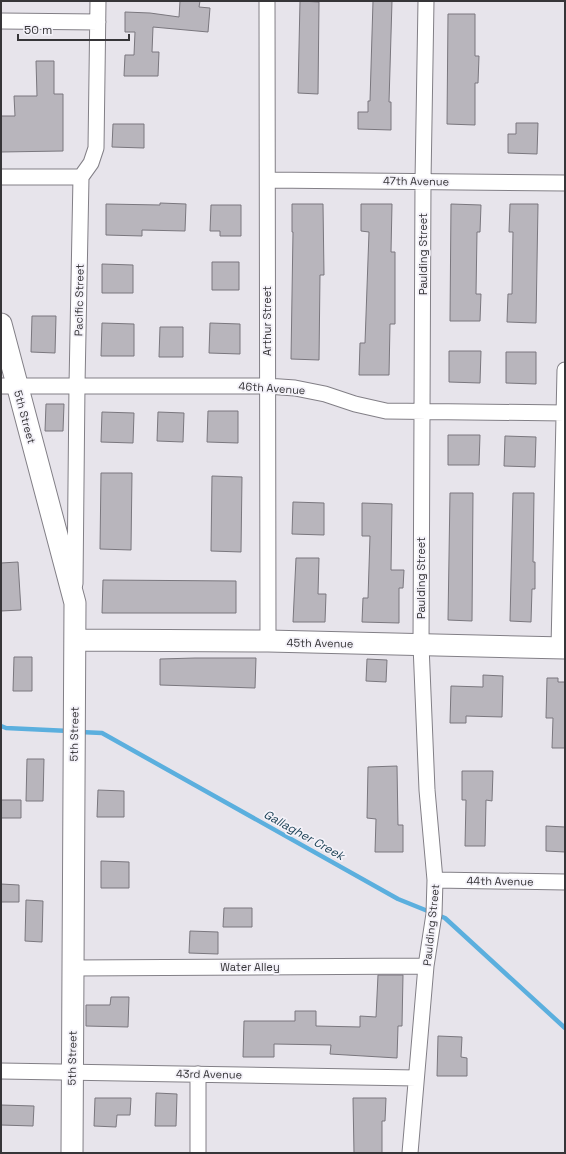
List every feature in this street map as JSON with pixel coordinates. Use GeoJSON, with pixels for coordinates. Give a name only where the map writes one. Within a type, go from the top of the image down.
{"type":"FeatureCollection","features":[{"type":"Feature","properties":{"kind":"street","name":"Pacific Street"},"geometry":{"type":"LineString","coordinates":[[75,603],[81,178],[96,148],[98,1]]}},
{"type":"Feature","properties":{"kind":"street","name":"Arthur Street"},"geometry":{"type":"LineString","coordinates":[[266,1],[268,180],[266,386],[268,642]]}},
{"type":"Feature","properties":{"kind":"street","name":"Paulding Street"},"geometry":{"type":"LineString","coordinates":[[410,1153],[426,966],[435,897],[435,880],[427,790],[421,645],[423,181],[426,1]]}},
{"type":"Feature","properties":{"kind":"street"},"geometry":{"type":"LineString","coordinates":[[1,21],[98,22]]}},
{"type":"Feature","properties":{"kind":"street"},"geometry":{"type":"LineString","coordinates":[[1,177],[81,178]]}},
{"type":"Feature","properties":{"kind":"street","name":"47th Avenue"},"geometry":{"type":"LineString","coordinates":[[268,180],[565,183]]}},
{"type":"Feature","properties":{"kind":"street","name":"5th Street"},"geometry":{"type":"LineString","coordinates":[[1,324],[9,386],[75,603],[76,640],[74,714],[72,1153]]}},
{"type":"Feature","properties":{"kind":"street"},"geometry":{"type":"LineString","coordinates":[[562,648],[565,370]]}},
{"type":"Feature","properties":{"kind":"street","name":"46th Avenue"},"geometry":{"type":"LineString","coordinates":[[9,386],[266,386],[295,388],[325,394],[354,404],[386,411],[565,413]]}},
{"type":"Feature","properties":{"kind":"street","name":"45th Avenue"},"geometry":{"type":"LineString","coordinates":[[76,640],[562,648]]}},
{"type":"Feature","properties":{"kind":"street","name":"44th Avenue"},"geometry":{"type":"LineString","coordinates":[[435,880],[565,882]]}},
{"type":"Feature","properties":{"kind":"street","name":"Water Alley"},"geometry":{"type":"LineString","coordinates":[[74,968],[426,966]]}},
{"type":"Feature","properties":{"kind":"street","name":"43rd Avenue"},"geometry":{"type":"LineString","coordinates":[[1,1071],[416,1078]]}},
{"type":"Feature","properties":{"kind":"street"},"geometry":{"type":"LineString","coordinates":[[198,1074],[198,1153]]}},
{"type":"Feature","properties":{"kind":"building"},"geometry":{"type":"Polygon","coordinates":[[[180,1],[200,1],[199,7],[210,8],[208,32],[153,27],[152,52],[159,52],[158,76],[124,76],[125,55],[134,55],[135,32],[125,32],[125,12],[150,13],[179,17],[180,1]]]}},
{"type":"Feature","properties":{"kind":"building"},"geometry":{"type":"Polygon","coordinates":[[[300,1],[319,2],[318,94],[298,93],[300,1]]]}},
{"type":"Feature","properties":{"kind":"building"},"geometry":{"type":"Polygon","coordinates":[[[373,1],[392,1],[389,102],[391,102],[391,130],[358,129],[358,112],[368,112],[368,101],[370,101],[373,1]]]}},
{"type":"Feature","properties":{"kind":"building"},"geometry":{"type":"Polygon","coordinates":[[[448,14],[475,14],[475,56],[479,56],[478,83],[475,83],[475,125],[447,124],[448,14]]]}},
{"type":"Feature","properties":{"kind":"building"},"geometry":{"type":"Polygon","coordinates":[[[36,61],[54,61],[54,94],[63,94],[63,151],[1,152],[1,116],[15,116],[14,96],[37,96],[36,61]]]}},
{"type":"Feature","properties":{"kind":"building"},"geometry":{"type":"Polygon","coordinates":[[[516,123],[538,123],[537,154],[508,153],[508,134],[516,134],[516,123]]]}},
{"type":"Feature","properties":{"kind":"building"},"geometry":{"type":"Polygon","coordinates":[[[113,124],[144,124],[144,148],[112,147],[113,124]]]}},
{"type":"Feature","properties":{"kind":"building"},"geometry":{"type":"Polygon","coordinates":[[[160,203],[186,204],[185,231],[142,230],[142,236],[106,235],[106,204],[160,205],[160,203]]]}},
{"type":"Feature","properties":{"kind":"building"},"geometry":{"type":"Polygon","coordinates":[[[292,204],[323,204],[324,275],[320,275],[319,360],[291,359],[292,204]]]}},
{"type":"Feature","properties":{"kind":"building"},"geometry":{"type":"Polygon","coordinates":[[[361,204],[392,204],[391,252],[395,252],[395,324],[390,324],[389,375],[359,375],[360,343],[365,343],[369,232],[361,231],[361,204]]]}},
{"type":"Feature","properties":{"kind":"building"},"geometry":{"type":"Polygon","coordinates":[[[451,204],[481,205],[480,232],[477,232],[476,294],[481,294],[480,321],[450,321],[451,204]]]}},
{"type":"Feature","properties":{"kind":"building"},"geometry":{"type":"Polygon","coordinates":[[[510,204],[538,204],[536,323],[507,322],[508,294],[512,294],[513,232],[509,232],[510,204]]]}},
{"type":"Feature","properties":{"kind":"building"},"geometry":{"type":"Polygon","coordinates":[[[211,205],[241,205],[241,236],[220,236],[220,231],[210,231],[211,205]]]}},
{"type":"Feature","properties":{"kind":"building"},"geometry":{"type":"Polygon","coordinates":[[[212,262],[239,262],[239,290],[212,290],[212,262]]]}},
{"type":"Feature","properties":{"kind":"building"},"geometry":{"type":"Polygon","coordinates":[[[102,264],[133,265],[133,293],[102,293],[102,264]]]}},
{"type":"Feature","properties":{"kind":"building"},"geometry":{"type":"Polygon","coordinates":[[[32,316],[56,316],[55,353],[31,352],[32,316]]]}},
{"type":"Feature","properties":{"kind":"building"},"geometry":{"type":"Polygon","coordinates":[[[102,323],[134,324],[134,356],[101,356],[102,323]]]}},
{"type":"Feature","properties":{"kind":"building"},"geometry":{"type":"Polygon","coordinates":[[[210,323],[240,324],[240,354],[209,353],[210,323]]]}},
{"type":"Feature","properties":{"kind":"building"},"geometry":{"type":"Polygon","coordinates":[[[160,327],[183,327],[183,357],[159,357],[160,327]]]}},
{"type":"Feature","properties":{"kind":"building"},"geometry":{"type":"Polygon","coordinates":[[[449,351],[481,351],[480,383],[449,382],[449,351]]]}},
{"type":"Feature","properties":{"kind":"building"},"geometry":{"type":"Polygon","coordinates":[[[506,352],[536,352],[536,384],[506,383],[506,352]]]}},
{"type":"Feature","properties":{"kind":"building"},"geometry":{"type":"Polygon","coordinates":[[[46,404],[64,404],[63,431],[45,431],[46,404]]]}},
{"type":"Feature","properties":{"kind":"building"},"geometry":{"type":"Polygon","coordinates":[[[208,411],[238,411],[238,443],[207,442],[208,411]]]}},
{"type":"Feature","properties":{"kind":"building"},"geometry":{"type":"Polygon","coordinates":[[[102,412],[134,413],[133,443],[101,442],[102,412]]]}},
{"type":"Feature","properties":{"kind":"building"},"geometry":{"type":"Polygon","coordinates":[[[158,412],[184,413],[183,442],[157,441],[158,412]]]}},
{"type":"Feature","properties":{"kind":"building"},"geometry":{"type":"Polygon","coordinates":[[[448,435],[480,435],[479,465],[448,465],[448,435]]]}},
{"type":"Feature","properties":{"kind":"building"},"geometry":{"type":"Polygon","coordinates":[[[505,436],[536,437],[535,467],[504,466],[505,436]]]}},
{"type":"Feature","properties":{"kind":"building"},"geometry":{"type":"Polygon","coordinates":[[[101,473],[132,473],[131,550],[100,549],[101,473]]]}},
{"type":"Feature","properties":{"kind":"building"},"geometry":{"type":"Polygon","coordinates":[[[212,476],[242,477],[241,552],[211,551],[212,476]]]}},
{"type":"Feature","properties":{"kind":"building"},"geometry":{"type":"Polygon","coordinates":[[[450,493],[473,493],[472,621],[448,620],[450,493]]]}},
{"type":"Feature","properties":{"kind":"building"},"geometry":{"type":"Polygon","coordinates":[[[513,493],[534,493],[533,562],[535,562],[535,589],[532,589],[531,622],[510,621],[513,493]]]}},
{"type":"Feature","properties":{"kind":"building"},"geometry":{"type":"Polygon","coordinates":[[[293,502],[324,503],[324,535],[292,534],[293,502]]]}},
{"type":"Feature","properties":{"kind":"building"},"geometry":{"type":"Polygon","coordinates":[[[362,503],[392,504],[391,570],[404,570],[403,588],[399,588],[399,623],[362,622],[363,598],[368,598],[370,536],[362,536],[362,503]]]}},
{"type":"Feature","properties":{"kind":"building"},"geometry":{"type":"Polygon","coordinates":[[[296,558],[319,558],[318,594],[326,594],[325,622],[293,622],[296,558]]]}},
{"type":"Feature","properties":{"kind":"building"},"geometry":{"type":"Polygon","coordinates":[[[18,562],[21,610],[1,611],[1,563],[18,562]]]}},
{"type":"Feature","properties":{"kind":"building"},"geometry":{"type":"Polygon","coordinates":[[[103,580],[236,581],[236,613],[102,613],[103,580]]]}},
{"type":"Feature","properties":{"kind":"building"},"geometry":{"type":"Polygon","coordinates":[[[14,657],[32,657],[32,691],[13,691],[14,657]]]}},
{"type":"Feature","properties":{"kind":"building"},"geometry":{"type":"Polygon","coordinates":[[[256,658],[255,688],[160,685],[160,659],[256,658]]]}},
{"type":"Feature","properties":{"kind":"building"},"geometry":{"type":"Polygon","coordinates":[[[367,659],[387,660],[386,682],[366,681],[367,659]]]}},
{"type":"Feature","properties":{"kind":"building"},"geometry":{"type":"Polygon","coordinates":[[[483,675],[503,676],[502,717],[466,716],[466,723],[450,723],[451,686],[483,687],[483,675]]]}},
{"type":"Feature","properties":{"kind":"building"},"geometry":{"type":"Polygon","coordinates":[[[547,678],[558,678],[558,682],[565,682],[565,748],[552,748],[553,718],[546,718],[547,678]]]}},
{"type":"Feature","properties":{"kind":"building"},"geometry":{"type":"Polygon","coordinates":[[[27,759],[44,759],[43,801],[26,801],[27,759]]]}},
{"type":"Feature","properties":{"kind":"building"},"geometry":{"type":"Polygon","coordinates":[[[397,766],[398,825],[403,825],[403,852],[375,852],[376,819],[367,818],[368,767],[397,766]]]}},
{"type":"Feature","properties":{"kind":"building"},"geometry":{"type":"Polygon","coordinates":[[[462,771],[493,771],[492,801],[486,800],[485,846],[465,846],[466,800],[462,800],[462,771]]]}},
{"type":"Feature","properties":{"kind":"building"},"geometry":{"type":"Polygon","coordinates":[[[98,790],[124,791],[124,817],[97,817],[98,790]]]}},
{"type":"Feature","properties":{"kind":"building"},"geometry":{"type":"Polygon","coordinates":[[[1,800],[21,800],[21,818],[1,818],[1,800]]]}},
{"type":"Feature","properties":{"kind":"building"},"geometry":{"type":"Polygon","coordinates":[[[546,826],[565,827],[565,852],[546,851],[546,826]]]}},
{"type":"Feature","properties":{"kind":"building"},"geometry":{"type":"Polygon","coordinates":[[[101,861],[129,862],[129,888],[101,888],[101,861]]]}},
{"type":"Feature","properties":{"kind":"building"},"geometry":{"type":"Polygon","coordinates":[[[1,884],[19,885],[19,902],[1,902],[1,884]]]}},
{"type":"Feature","properties":{"kind":"building"},"geometry":{"type":"Polygon","coordinates":[[[26,900],[43,901],[42,942],[25,941],[26,900]]]}},
{"type":"Feature","properties":{"kind":"building"},"geometry":{"type":"Polygon","coordinates":[[[224,908],[252,908],[252,927],[223,927],[224,908]]]}},
{"type":"Feature","properties":{"kind":"building"},"geometry":{"type":"Polygon","coordinates":[[[190,931],[218,932],[218,954],[189,953],[190,931]]]}},
{"type":"Feature","properties":{"kind":"building"},"geometry":{"type":"Polygon","coordinates":[[[378,975],[403,975],[402,1026],[398,1026],[397,1058],[330,1054],[331,1045],[274,1044],[274,1057],[243,1057],[244,1021],[295,1021],[295,1011],[316,1011],[316,1026],[360,1027],[360,1016],[376,1017],[378,975]]]}},
{"type":"Feature","properties":{"kind":"building"},"geometry":{"type":"Polygon","coordinates":[[[111,997],[129,997],[128,1027],[86,1026],[86,1005],[110,1005],[111,997]]]}},
{"type":"Feature","properties":{"kind":"building"},"geometry":{"type":"Polygon","coordinates":[[[438,1036],[462,1037],[461,1057],[467,1058],[467,1076],[437,1076],[438,1036]]]}},
{"type":"Feature","properties":{"kind":"building"},"geometry":{"type":"Polygon","coordinates":[[[156,1093],[177,1094],[176,1126],[155,1126],[156,1093]]]}},
{"type":"Feature","properties":{"kind":"building"},"geometry":{"type":"Polygon","coordinates":[[[95,1098],[131,1098],[130,1115],[117,1115],[116,1127],[94,1126],[95,1098]]]}},
{"type":"Feature","properties":{"kind":"building"},"geometry":{"type":"Polygon","coordinates":[[[353,1098],[386,1098],[385,1121],[382,1121],[382,1153],[354,1153],[353,1098]]]}},
{"type":"Feature","properties":{"kind":"building"},"geometry":{"type":"Polygon","coordinates":[[[1,1105],[34,1106],[33,1126],[1,1125],[1,1105]]]}},
{"type":"Feature","properties":{"kind":"waterway","name":"Gallagher Creek"},"geometry":{"type":"LineString","coordinates":[[1,726],[6,728],[69,731]]}},
{"type":"Feature","properties":{"kind":"waterway","name":"Gallagher Creek"},"geometry":{"type":"LineString","coordinates":[[80,732],[102,733],[398,899],[445,918],[565,1028]]}}]}
